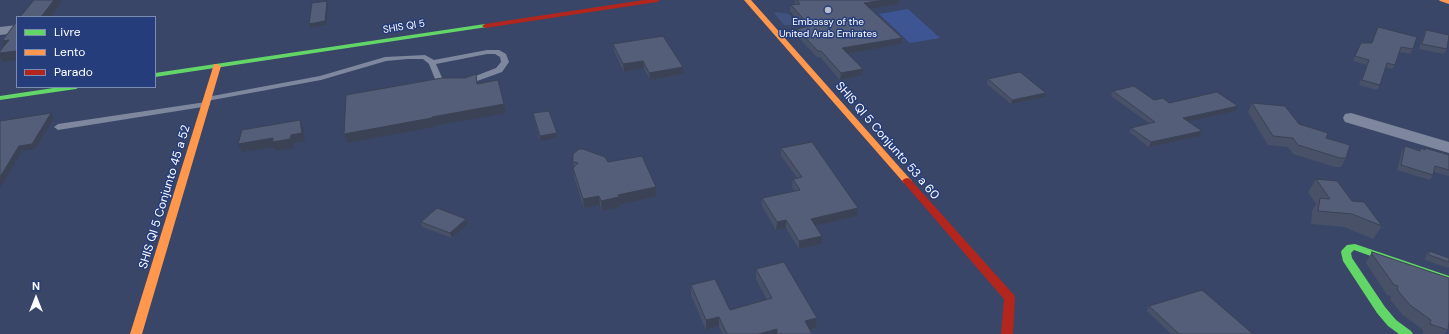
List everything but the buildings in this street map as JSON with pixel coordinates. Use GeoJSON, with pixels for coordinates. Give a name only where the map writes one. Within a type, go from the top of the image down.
{"type":"FeatureCollection","features":[{"type":"Feature","properties":{"kind":"street","name":"SHIS QI 5"},"geometry":{"type":"LineString","coordinates":[[156,75],[657,0]]}},
{"type":"Feature","properties":{"kind":"street","name":"SHIS QI 5 Conjunto 53 a 60"},"geometry":{"type":"LineString","coordinates":[[747,0],[1010,298],[1007,334]]}},
{"type":"Feature","properties":{"kind":"street"},"geometry":{"type":"LineString","coordinates":[[1442,0],[1449,2]]}},
{"type":"Feature","properties":{"kind":"street"},"geometry":{"type":"LineString","coordinates":[[0,31],[16,29]]}},
{"type":"Feature","properties":{"kind":"street","name":"SHIS QI 5 Conjunto 45 a 52"},"geometry":{"type":"LineString","coordinates":[[136,334],[217,66]]}},
{"type":"Feature","properties":{"kind":"street"},"geometry":{"type":"LineString","coordinates":[[0,98],[69,88]]}},
{"type":"Feature","properties":{"kind":"street"},"geometry":{"type":"LineString","coordinates":[[1351,118],[1449,148]]}},
{"type":"Feature","properties":{"kind":"street"},"geometry":{"type":"LineString","coordinates":[[1407,334],[1392,323],[1381,310],[1347,258],[1346,252],[1351,247],[1355,247],[1449,280]]}},
{"type":"Feature","properties":{"kind":"lane"},"geometry":{"type":"LineString","coordinates":[[58,127],[206,101],[321,78],[385,59],[425,57],[432,63],[440,82],[456,84],[499,70],[506,62],[503,56],[496,52],[487,52],[432,63]]}},
{"type":"Feature","properties":{"kind":"shaded area"},"geometry":{"type":"Polygon","coordinates":[[[908,9],[940,38],[910,43],[879,14],[908,9]]]}},
{"type":"Feature","properties":{"kind":"shaded area"},"geometry":{"type":"Polygon","coordinates":[[[774,13],[789,14],[798,25],[784,25],[774,13]]]}},
{"type":"Feature","properties":{"kind":"traffic: fast"},"geometry":{"type":"LineString","coordinates":[[156,75],[485,26]]}},
{"type":"Feature","properties":{"kind":"traffic: fast"},"geometry":{"type":"LineString","coordinates":[[0,98],[69,88]]}},
{"type":"Feature","properties":{"kind":"traffic: fast"},"geometry":{"type":"LineString","coordinates":[[1407,334],[1392,323],[1381,310],[1347,258],[1346,252],[1351,247],[1355,247],[1449,280]]}},
{"type":"Feature","properties":{"kind":"traffic: slow"},"geometry":{"type":"LineString","coordinates":[[747,0],[907,181]]}},
{"type":"Feature","properties":{"kind":"traffic: slow"},"geometry":{"type":"LineString","coordinates":[[1442,0],[1449,2]]}},
{"type":"Feature","properties":{"kind":"traffic: slow"},"geometry":{"type":"LineString","coordinates":[[136,334],[217,66]]}},
{"type":"Feature","properties":{"kind":"traffic: jam"},"geometry":{"type":"LineString","coordinates":[[485,26],[657,0]]}},
{"type":"Feature","properties":{"kind":"traffic: jam"},"geometry":{"type":"LineString","coordinates":[[907,181],[1010,298],[1007,334]]}},
{"type":"Feature","properties":{"kind":"place","name":"Embassy of the United Arab Emirates"},"geometry":{"type":"Point","coordinates":[828,10]}}]}
